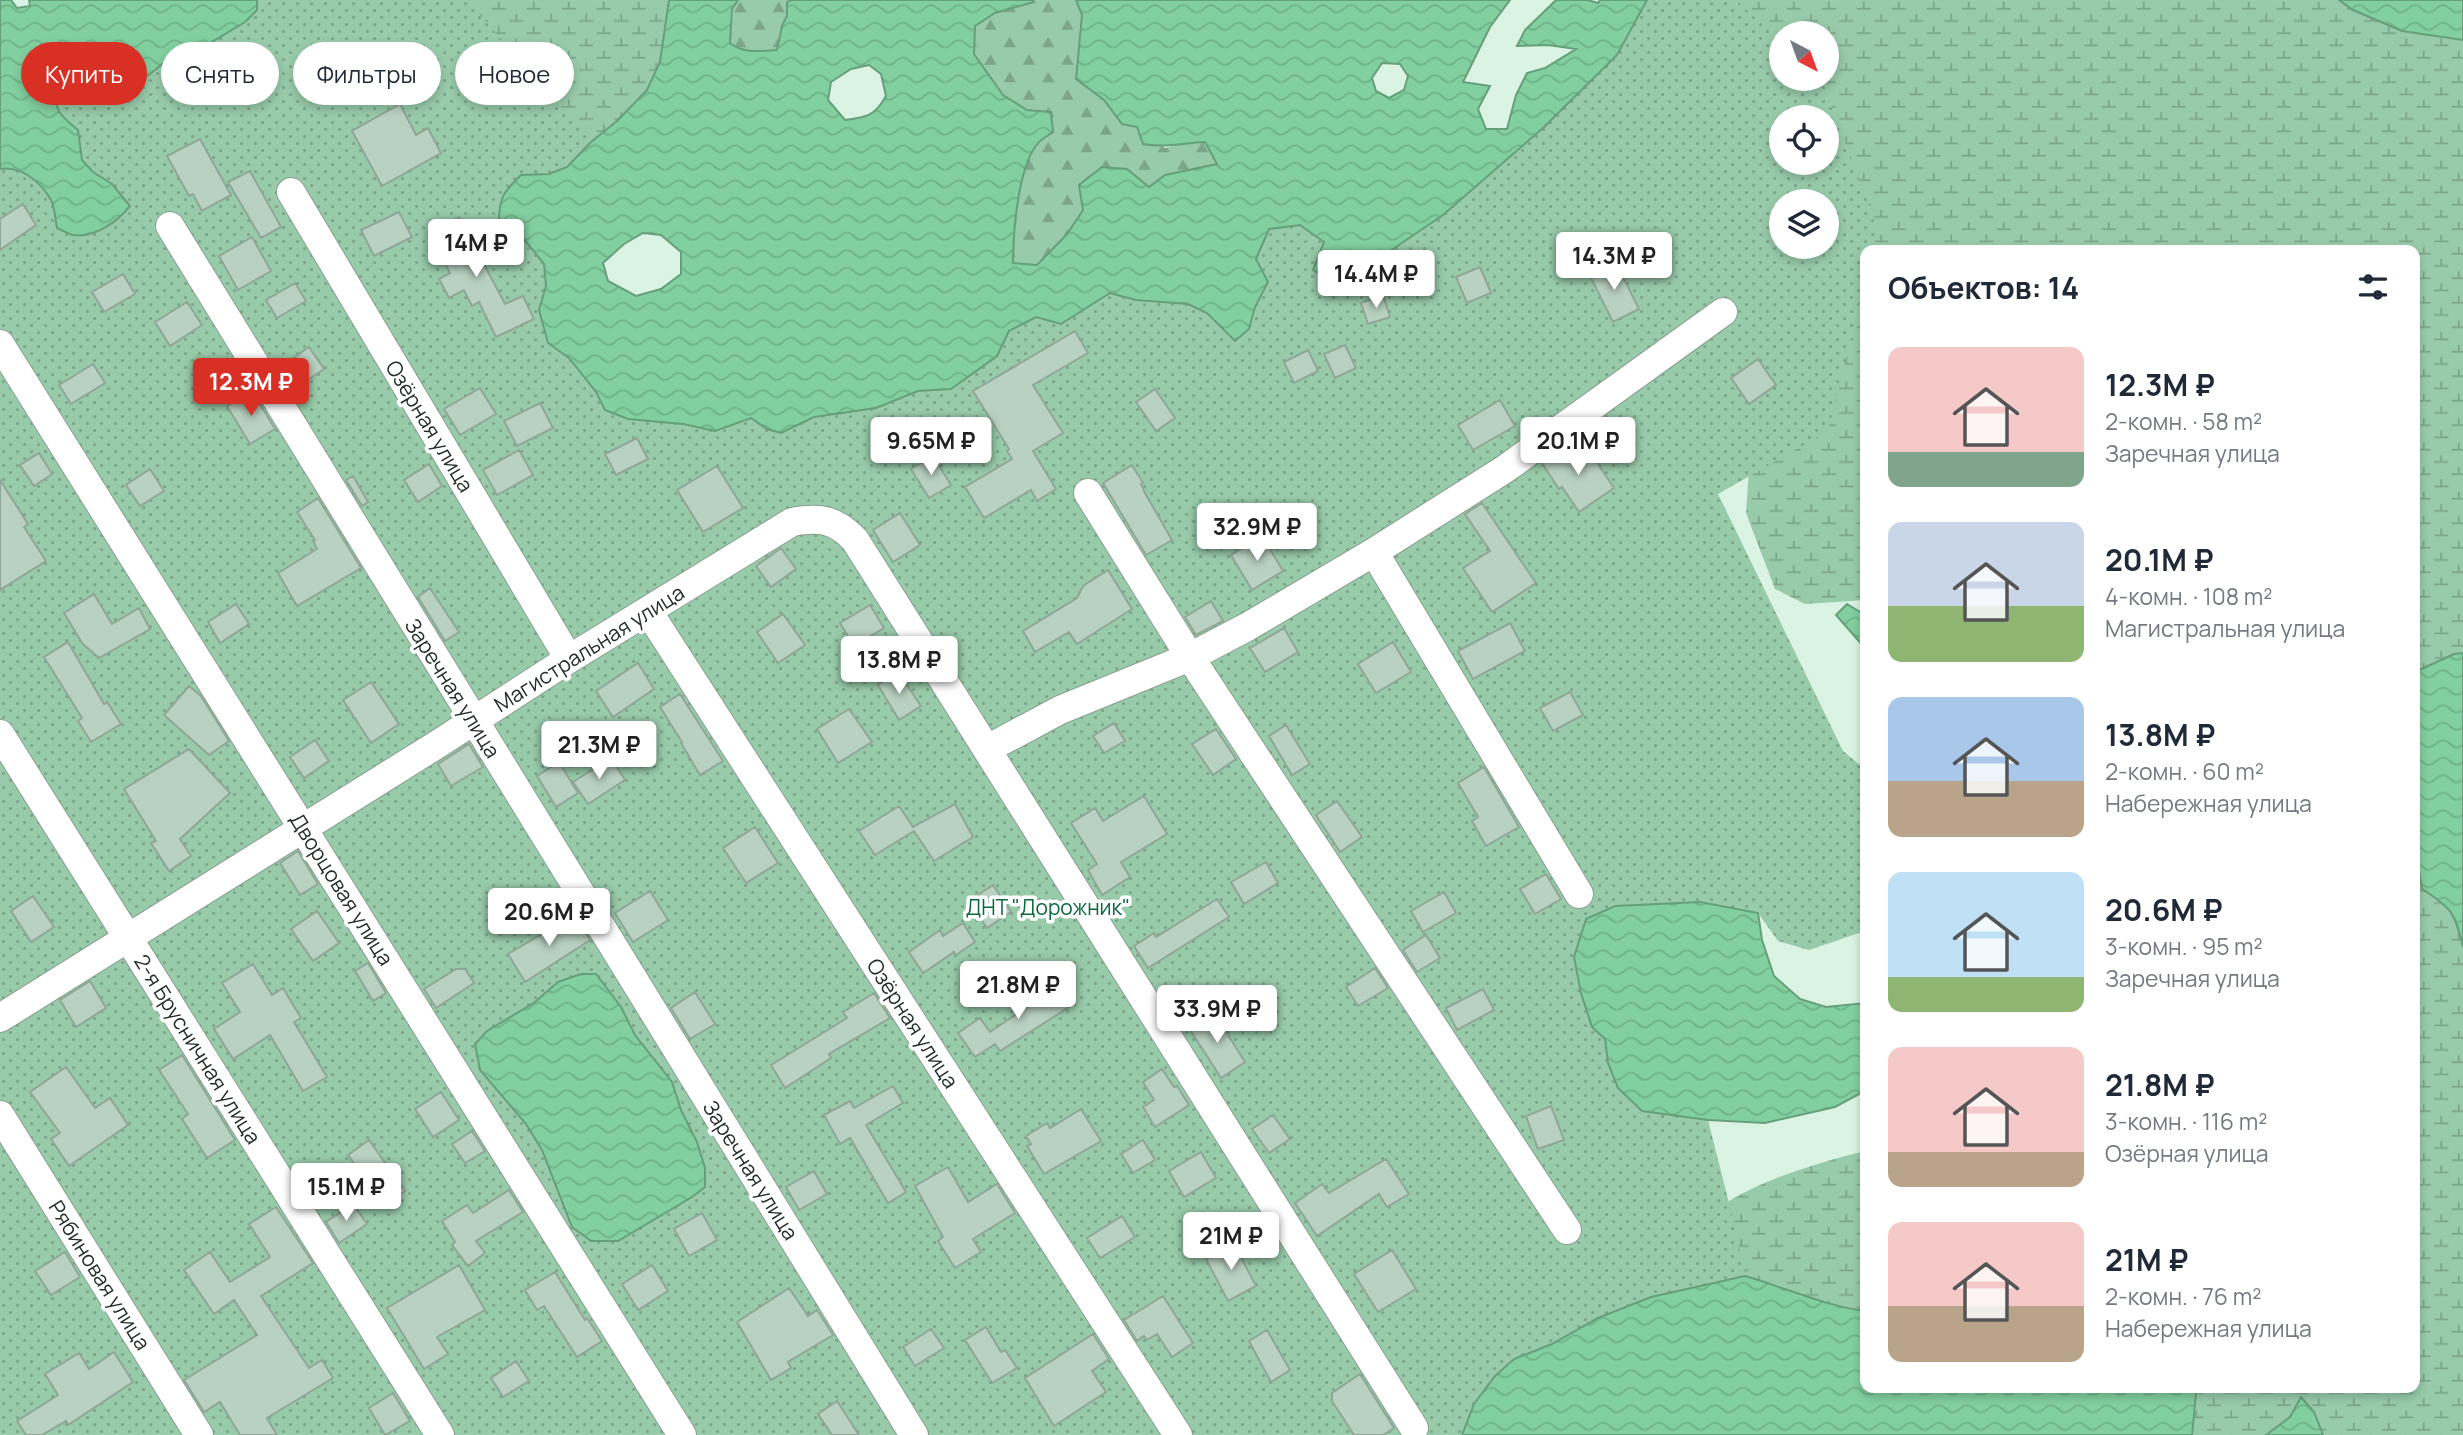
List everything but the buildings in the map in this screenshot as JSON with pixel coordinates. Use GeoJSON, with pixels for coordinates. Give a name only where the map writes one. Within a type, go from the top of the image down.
{"type":"FeatureCollection","features":[{"type":"Feature","properties":{"kind":"street","name":"Озёрная улица"},"geometry":{"type":"LineString","coordinates":[[291,192],[569,659]]}},
{"type":"Feature","properties":{"kind":"street","name":"Заречная улица"},"geometry":{"type":"LineString","coordinates":[[170,226],[914,1435]]}},
{"type":"Feature","properties":{"kind":"street"},"geometry":{"type":"LineString","coordinates":[[1414,1428],[987,749],[1060,709],[1189,657],[1247,627],[1374,552],[1505,469],[1723,312]]}},
{"type":"Feature","properties":{"kind":"street","name":"Дворцовая улица"},"geometry":{"type":"LineString","coordinates":[[0,344],[682,1435]]}},
{"type":"Feature","properties":{"kind":"street"},"geometry":{"type":"LineString","coordinates":[[1088,493],[1189,657],[1567,1230]]}},
{"type":"Feature","properties":{"kind":"street","name":"Магистральная улица"},"geometry":{"type":"LineString","coordinates":[[0,1018],[569,659],[792,522],[809,519],[829,521],[844,528],[855,540],[987,749]]}},
{"type":"Feature","properties":{"kind":"street"},"geometry":{"type":"LineString","coordinates":[[1374,552],[1579,894]]}},
{"type":"Feature","properties":{"kind":"street","name":"Озёрная улица"},"geometry":{"type":"LineString","coordinates":[[648,611],[1178,1435]]}},
{"type":"Feature","properties":{"kind":"street","name":"2-я Брусничная улица"},"geometry":{"type":"LineString","coordinates":[[0,734],[440,1435]]}},
{"type":"Feature","properties":{"kind":"street","name":"Рябиновая улица"},"geometry":{"type":"LineString","coordinates":[[0,1115],[199,1435]]}},
{"type":"Feature","properties":{"kind":"green space","name":"ДНТ \"Дорожник\""},"geometry":{"type":"Polygon","coordinates":[[[257,0],[467,0],[504,42],[455,42],[455,105],[559,105],[591,142],[561,169],[545,174],[521,175],[504,225],[523,238],[544,264],[546,286],[539,310],[548,343],[569,358],[596,392],[605,410],[628,419],[683,424],[715,431],[751,418],[767,429],[781,433],[814,417],[876,408],[918,391],[951,389],[997,356],[1009,331],[1036,317],[1110,293],[1136,300],[1188,304],[1207,313],[1235,341],[1249,329],[1255,307],[1268,282],[1256,259],[1269,229],[1300,225],[1354,271],[1390,251],[1443,215],[1543,128],[1617,55],[1647,0],[1736,0],[1769,31],[1769,91],[1826,91],[1831,105],[1769,105],[1769,175],[1839,175],[1839,126],[1878,230],[1874,245],[1860,245],[1860,300],[1828,431],[1718,494],[1843,751],[1860,765],[1860,933],[1809,950],[1778,941],[1758,913],[1700,902],[1574,957],[1581,993],[1592,1026],[1605,1039],[1608,1063],[1642,1111],[1708,1120],[1745,1276],[1651,1297],[1598,1318],[1552,1344],[1514,1359],[1474,1404],[1462,1435],[0,1435],[0,169],[23,172],[47,193],[57,228],[112,184],[93,172],[82,160],[78,130],[60,113],[56,105],[147,105],[147,76],[161,64],[161,105],[279,105],[279,42],[210,42],[257,10],[257,0]]]}},
{"type":"Feature","properties":{"kind":"green space"},"geometry":{"type":"Polygon","coordinates":[[[405,0],[669,0],[664,47],[653,80],[621,118],[591,142],[543,105],[574,105],[574,42],[460,42],[405,0]]]}},
{"type":"Feature","properties":{"kind":"green space"},"geometry":{"type":"Polygon","coordinates":[[[738,0],[791,0],[787,2],[787,16],[777,50],[747,50],[730,43],[733,9],[738,0]]]}},
{"type":"Feature","properties":{"kind":"green space"},"geometry":{"type":"Polygon","coordinates":[[[1033,0],[1076,0],[1082,15],[1076,79],[1104,100],[1121,124],[1137,127],[1165,148],[1184,143],[1205,142],[1218,164],[1165,175],[1149,187],[1127,169],[1083,210],[1067,234],[1038,265],[1013,263],[1014,235],[1026,166],[1039,142],[1053,132],[1051,112],[1027,110],[1003,95],[974,54],[975,27],[995,13],[1033,3],[1033,0]]]}},
{"type":"Feature","properties":{"kind":"green space"},"geometry":{"type":"Polygon","coordinates":[[[1647,0],[2339,0],[2353,10],[2402,31],[2463,40],[2463,653],[2454,654],[2420,669],[2420,245],[1860,245],[1860,600],[1805,604],[1775,589],[1746,513],[1749,470],[1830,259],[1839,259],[1839,235],[1845,219],[1839,200],[1839,189],[1835,189],[1831,175],[1839,175],[1839,105],[1772,105],[1617,55],[1647,0]]]}},
{"type":"Feature","properties":{"kind":"green space"},"geometry":{"type":"Polygon","coordinates":[[[2420,877],[2422,889],[2451,912],[2463,947],[2463,1435],[2323,1435],[2314,1412],[2290,1417],[2266,1435],[2192,1435],[2196,1393],[2420,1393],[2420,877]]]}},
{"type":"Feature","properties":{"kind":"green space"},"geometry":{"type":"Polygon","coordinates":[[[1860,1152],[1860,1310],[1841,1308],[1745,1276],[1722,1260],[1723,1205],[1756,1187],[1810,1166],[1860,1152]]]}},
{"type":"Feature","properties":{"kind":"water"},"geometry":{"type":"Polygon","coordinates":[[[0,0],[11,0],[17,8],[30,6],[29,0],[257,0],[257,10],[245,22],[212,42],[161,42],[161,65],[147,76],[147,42],[21,42],[21,105],[57,105],[60,113],[78,130],[82,160],[93,172],[112,184],[130,206],[105,228],[89,234],[73,235],[57,228],[52,203],[36,181],[22,172],[0,169],[0,0]]]}},
{"type":"Feature","properties":{"kind":"water"},"geometry":{"type":"Polygon","coordinates":[[[669,0],[738,0],[732,9],[730,43],[741,49],[758,51],[777,50],[787,16],[787,2],[791,0],[1033,0],[1034,2],[995,13],[975,26],[974,54],[1003,95],[1027,110],[1051,112],[1053,132],[1039,142],[1026,166],[1014,235],[1013,263],[1037,265],[1067,234],[1083,210],[1079,185],[1102,167],[1127,169],[1149,187],[1165,175],[1217,164],[1205,142],[1143,144],[1137,127],[1122,124],[1104,100],[1076,79],[1082,15],[1076,0],[1510,0],[1490,27],[1463,82],[1490,86],[1478,109],[1486,129],[1507,129],[1516,95],[1527,73],[1545,68],[1576,49],[1548,45],[1517,46],[1525,30],[1556,0],[1588,0],[1598,3],[1600,0],[1647,0],[1617,55],[1543,128],[1443,215],[1390,251],[1329,281],[1313,270],[1324,242],[1300,225],[1269,229],[1256,259],[1268,282],[1255,307],[1249,329],[1235,341],[1207,313],[1188,304],[1136,300],[1110,293],[1061,324],[1036,317],[1009,331],[997,356],[951,389],[918,391],[876,408],[814,417],[781,433],[767,429],[751,418],[715,431],[683,424],[628,419],[605,410],[596,392],[569,358],[548,343],[539,310],[546,286],[544,264],[523,238],[499,218],[504,194],[521,175],[549,174],[567,167],[647,90],[660,62],[669,0]],[[1382,63],[1372,78],[1376,91],[1389,98],[1404,90],[1408,76],[1400,64],[1382,63]],[[869,65],[851,69],[831,82],[828,100],[845,120],[870,114],[886,96],[881,74],[869,65]],[[643,233],[624,244],[603,263],[608,281],[636,296],[661,289],[681,274],[681,252],[661,235],[643,233]]]}},
{"type":"Feature","properties":{"kind":"water"},"geometry":{"type":"Polygon","coordinates":[[[2339,0],[2463,0],[2463,40],[2402,31],[2353,10],[2339,0]]]}},
{"type":"Feature","properties":{"kind":"water"},"geometry":{"type":"Polygon","coordinates":[[[1847,604],[1860,612],[1860,642],[1836,615],[1847,604]]]}},
{"type":"Feature","properties":{"kind":"water"},"geometry":{"type":"Polygon","coordinates":[[[2463,653],[2463,947],[2451,912],[2422,889],[2420,877],[2420,670],[2454,654],[2463,653]]]}},
{"type":"Feature","properties":{"kind":"water"},"geometry":{"type":"Polygon","coordinates":[[[1700,902],[1758,913],[1762,940],[1774,976],[1800,999],[1826,1007],[1860,1004],[1860,1094],[1835,1107],[1765,1123],[1708,1120],[1642,1111],[1618,1088],[1608,1063],[1605,1039],[1592,1027],[1581,993],[1574,957],[1586,919],[1615,906],[1700,902]]]}},
{"type":"Feature","properties":{"kind":"water"},"geometry":{"type":"Polygon","coordinates":[[[581,974],[596,974],[621,1007],[635,1035],[672,1082],[705,1168],[705,1187],[618,1241],[591,1241],[572,1227],[542,1150],[526,1124],[480,1070],[475,1044],[487,1031],[535,1002],[558,982],[581,974]]]}},
{"type":"Feature","properties":{"kind":"water"},"geometry":{"type":"Polygon","coordinates":[[[1745,1276],[1820,1301],[1860,1310],[1860,1393],[2196,1393],[2192,1435],[1462,1435],[1474,1404],[1495,1376],[1514,1359],[1552,1344],[1598,1318],[1651,1297],[1745,1276]]]}},
{"type":"Feature","properties":{"kind":"water"},"geometry":{"type":"Polygon","coordinates":[[[2301,1397],[2314,1412],[2323,1435],[2266,1435],[2290,1417],[2301,1397]]]}}]}
